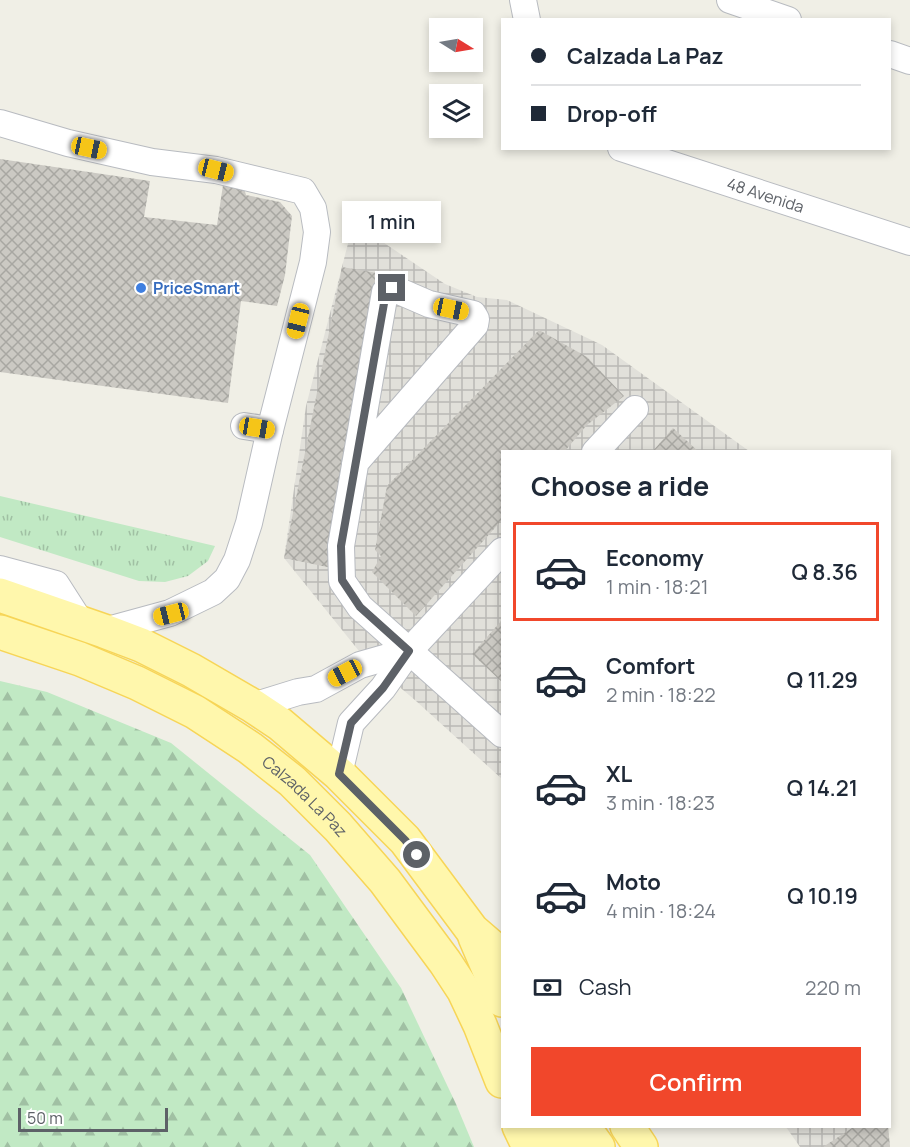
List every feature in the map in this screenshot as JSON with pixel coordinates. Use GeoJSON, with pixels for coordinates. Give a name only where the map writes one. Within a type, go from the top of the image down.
{"type":"FeatureCollection","features":[{"type":"Feature","properties":{"kind":"main road"},"geometry":{"type":"LineString","coordinates":[[0,595],[141,645],[181,665],[280,724],[339,774],[405,840],[472,930],[501,955]]}},
{"type":"Feature","properties":{"kind":"main road","name":"Calzada La Paz"},"geometry":{"type":"LineString","coordinates":[[0,632],[80,659],[137,683],[195,712],[250,748],[292,781],[338,827],[385,881],[445,962],[464,991],[501,1078]]}},
{"type":"Feature","properties":{"kind":"main road"},"geometry":{"type":"LineString","coordinates":[[472,930],[501,998]]}},
{"type":"Feature","properties":{"kind":"main road"},"geometry":{"type":"LineString","coordinates":[[513,1128],[518,1147]]}},
{"type":"Feature","properties":{"kind":"main road"},"geometry":{"type":"LineString","coordinates":[[520,1128],[529,1147]]}},
{"type":"Feature","properties":{"kind":"main road"},"geometry":{"type":"LineString","coordinates":[[553,1128],[564,1147]]}},
{"type":"Feature","properties":{"kind":"main road"},"geometry":{"type":"LineString","coordinates":[[584,1128],[598,1147]]}},
{"type":"Feature","properties":{"kind":"main road"},"geometry":{"type":"LineString","coordinates":[[628,1128],[641,1147]]}},
{"type":"Feature","properties":{"kind":"street"},"geometry":{"type":"LineString","coordinates":[[523,0],[527,18]]}},
{"type":"Feature","properties":{"kind":"street"},"geometry":{"type":"LineString","coordinates":[[730,0],[782,18]]}},
{"type":"Feature","properties":{"kind":"street"},"geometry":{"type":"LineString","coordinates":[[891,54],[910,60]]}},
{"type":"Feature","properties":{"kind":"street"},"geometry":{"type":"LineString","coordinates":[[0,123],[78,146],[152,162],[216,170],[303,191],[312,208],[317,232],[313,262],[249,523],[237,560],[227,579],[213,592],[171,614],[93,627],[56,584],[0,569]]}},
{"type":"Feature","properties":{"kind":"street","name":"48 Avenida"},"geometry":{"type":"LineString","coordinates":[[627,150],[910,242]]}},
{"type":"Feature","properties":{"kind":"street"},"geometry":{"type":"LineString","coordinates":[[355,463],[476,325],[473,314],[429,304],[392,288],[386,292],[355,463],[341,546],[342,580],[360,607],[501,733]]}},
{"type":"Feature","properties":{"kind":"street"},"geometry":{"type":"LineString","coordinates":[[597,450],[635,409]]}},
{"type":"Feature","properties":{"kind":"street"},"geometry":{"type":"LineString","coordinates":[[244,426],[270,430]]}},
{"type":"Feature","properties":{"kind":"street"},"geometry":{"type":"LineString","coordinates":[[339,774],[351,723],[383,688],[409,651],[501,552]]}},
{"type":"Feature","properties":{"kind":"street"},"geometry":{"type":"LineString","coordinates":[[253,706],[316,689],[360,665],[409,651]]}},
{"type":"Feature","properties":{"kind":"shaded area"},"geometry":{"type":"Polygon","coordinates":[[[359,226],[445,284],[477,297],[507,300],[602,345],[748,450],[501,450],[501,778],[363,656],[284,558],[306,406],[351,232],[359,226]]]}},
{"type":"Feature","properties":{"kind":"shaded area"},"geometry":{"type":"Polygon","coordinates":[[[787,1128],[888,1128],[890,1147],[800,1147],[787,1128]]]}},
{"type":"Feature","properties":{"kind":"green space"},"geometry":{"type":"Polygon","coordinates":[[[0,496],[215,546],[208,561],[188,576],[165,582],[139,581],[0,537],[0,496]]]}},
{"type":"Feature","properties":{"kind":"green space"},"geometry":{"type":"Polygon","coordinates":[[[0,681],[47,692],[171,743],[310,855],[401,988],[474,1147],[0,1147],[0,681]]]}},
{"type":"Feature","properties":{"kind":"building","name":"PriceSmart"},"geometry":{"type":"Polygon","coordinates":[[[0,159],[150,181],[144,217],[217,225],[223,185],[244,188],[246,195],[280,202],[292,216],[285,275],[277,306],[241,301],[228,403],[0,372],[0,159]]]}},
{"type":"Feature","properties":{"kind":"building"},"geometry":{"type":"Polygon","coordinates":[[[342,267],[389,275],[360,385],[332,568],[284,558],[342,267]]]}},
{"type":"Feature","properties":{"kind":"building"},"geometry":{"type":"Polygon","coordinates":[[[539,330],[587,357],[624,396],[587,425],[566,450],[501,450],[501,521],[416,616],[372,572],[381,556],[375,550],[387,486],[539,330]]]}},
{"type":"Feature","properties":{"kind":"building"},"geometry":{"type":"Polygon","coordinates":[[[673,428],[697,450],[654,450],[673,428]]]}},
{"type":"Feature","properties":{"kind":"building"},"geometry":{"type":"Polygon","coordinates":[[[501,621],[501,681],[472,654],[501,621]]]}},
{"type":"Feature","properties":{"kind":"building"},"geometry":{"type":"Polygon","coordinates":[[[852,1128],[888,1128],[890,1147],[823,1147],[852,1128]]]}},
{"type":"Feature","properties":{"kind":"place","name":"PriceSmart"},"geometry":{"type":"Point","coordinates":[141,288]}},
{"type":"Feature","properties":{"kind":"route"},"geometry":{"type":"LineString","coordinates":[[392,288],[386,292],[341,546],[342,580],[360,607],[409,651],[383,688],[351,723],[339,774],[417,855]]}}]}
